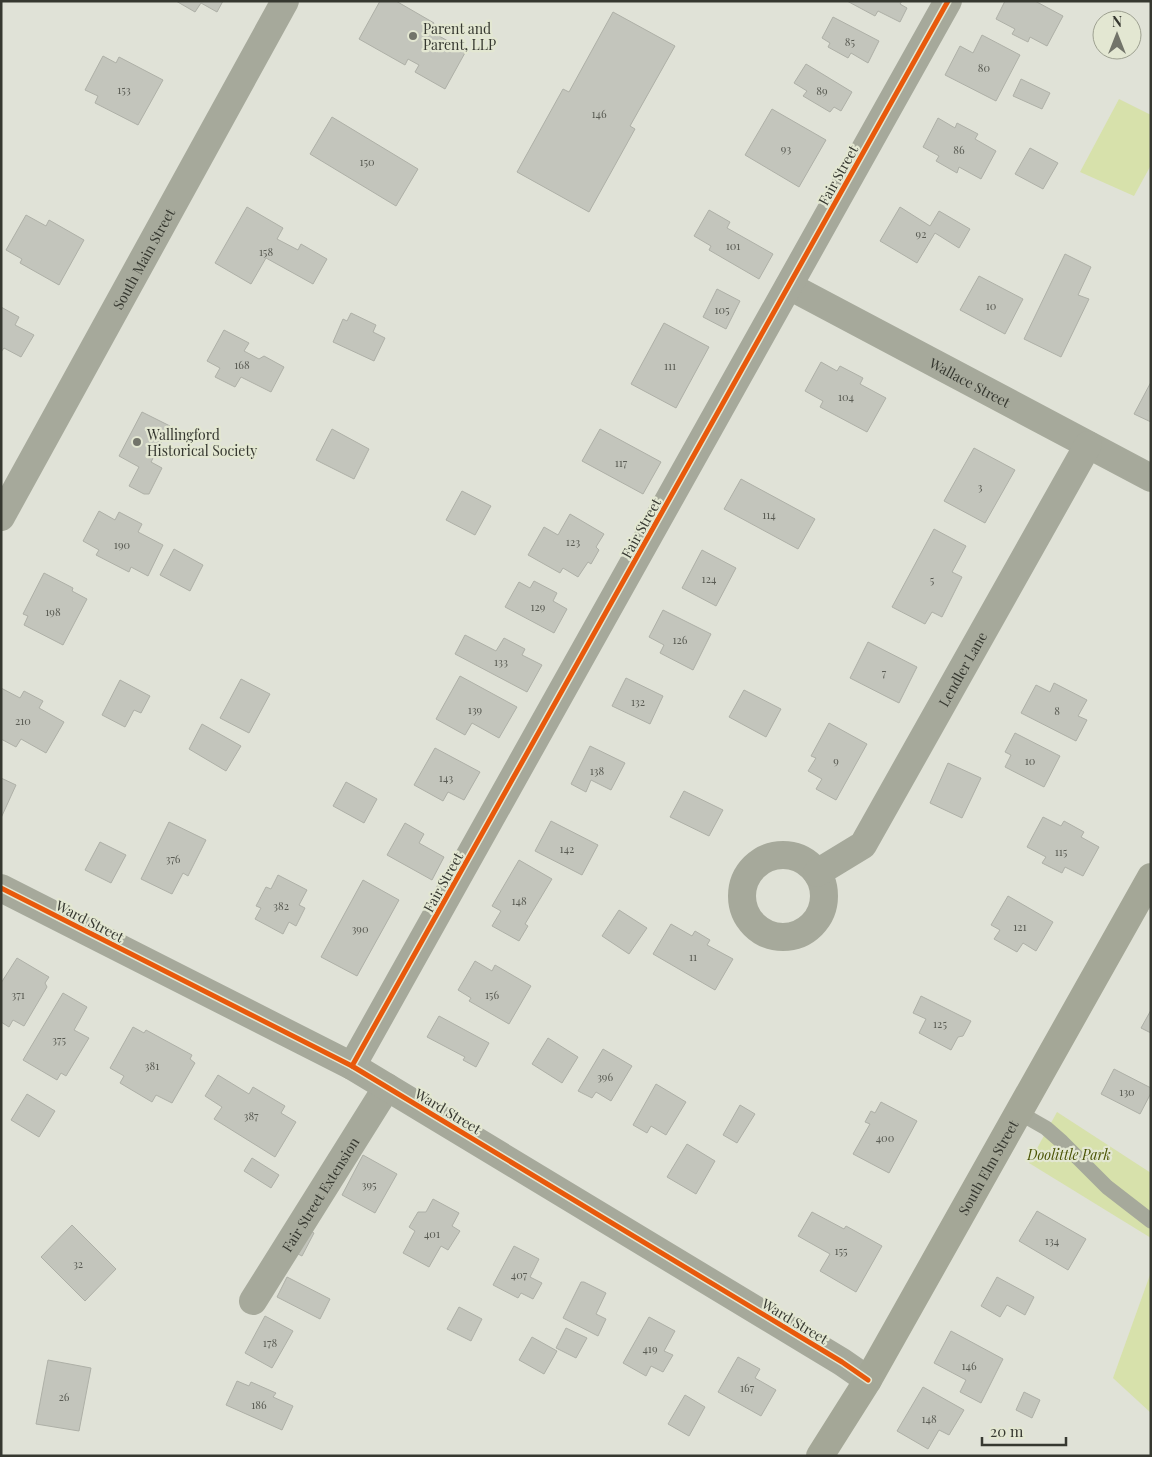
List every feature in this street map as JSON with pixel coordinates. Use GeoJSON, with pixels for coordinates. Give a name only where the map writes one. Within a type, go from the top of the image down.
{"type":"FeatureCollection","features":[{"type":"Feature","properties":{"kind":"main road","name":"South Elm Street"},"geometry":{"type":"LineString","coordinates":[[820,1456],[868,1380],[1151,877]]}},
{"type":"Feature","properties":{"kind":"street","name":"South Main Street"},"geometry":{"type":"LineString","coordinates":[[1,517],[285,1]]}},
{"type":"Feature","properties":{"kind":"street","name":"Fair Street"},"geometry":{"type":"LineString","coordinates":[[352,1066],[948,1]]}},
{"type":"Feature","properties":{"kind":"street","name":"Wallace Street"},"geometry":{"type":"LineString","coordinates":[[789,286],[1151,478]]}},
{"type":"Feature","properties":{"kind":"street","name":"Lendler Lane"},"geometry":{"type":"LineString","coordinates":[[817,873],[863,845],[1088,445]]}},
{"type":"Feature","properties":{"kind":"street","name":"Ward Street"},"geometry":{"type":"LineString","coordinates":[[1,888],[352,1066],[842,1362],[868,1380]]}},
{"type":"Feature","properties":{"kind":"street","name":"Fair Street Extension"},"geometry":{"type":"LineString","coordinates":[[254,1301],[387,1087]]}},
{"type":"Feature","properties":{"kind":"lane"},"geometry":{"type":"LineString","coordinates":[[1018,1112],[1046,1128],[1107,1187],[1151,1221]]}},
{"type":"Feature","properties":{"kind":"green space"},"geometry":{"type":"Polygon","coordinates":[[[1119,99],[1151,115],[1151,165],[1134,196],[1080,172],[1119,99]]]}},
{"type":"Feature","properties":{"kind":"green space","name":"Doolittle Park"},"geometry":{"type":"Polygon","coordinates":[[[1057,1112],[1151,1173],[1151,1238],[1029,1163],[1057,1112]]]}},
{"type":"Feature","properties":{"kind":"green space"},"geometry":{"type":"Polygon","coordinates":[[[1151,1272],[1151,1413],[1113,1378],[1151,1272]]]}},
{"type":"Feature","properties":{"kind":"building"},"geometry":{"type":"Polygon","coordinates":[[[176,1],[223,1],[217,12],[201,3],[195,12],[176,1]]]}},
{"type":"Feature","properties":{"kind":"building"},"geometry":{"type":"Polygon","coordinates":[[[380,1],[396,1],[434,23],[430,31],[466,51],[445,89],[415,72],[419,65],[408,59],[405,65],[359,39],[380,1]]]}},
{"type":"Feature","properties":{"kind":"building"},"geometry":{"type":"Polygon","coordinates":[[[847,1],[902,1],[900,4],[907,8],[900,22],[878,11],[875,16],[847,1]]]}},
{"type":"Feature","properties":{"kind":"building"},"geometry":{"type":"Polygon","coordinates":[[[1005,1],[1035,1],[1063,16],[1047,46],[1030,37],[1028,42],[1012,34],[1015,29],[996,19],[1005,1]]]}},
{"type":"Feature","properties":{"kind":"building"},"geometry":{"type":"Polygon","coordinates":[[[613,12],[675,46],[630,126],[635,129],[589,212],[517,172],[563,89],[569,92],[613,12]]]}},
{"type":"Feature","properties":{"kind":"building"},"geometry":{"type":"Polygon","coordinates":[[[833,17],[879,41],[868,63],[851,53],[848,58],[828,47],[830,43],[822,38],[833,17]]]}},
{"type":"Feature","properties":{"kind":"building"},"geometry":{"type":"Polygon","coordinates":[[[982,35],[1020,55],[996,101],[945,75],[960,46],[973,53],[982,35]]]}},
{"type":"Feature","properties":{"kind":"building"},"geometry":{"type":"Polygon","coordinates":[[[103,56],[116,63],[119,57],[163,80],[138,125],[95,103],[98,96],[85,90],[103,56]]]}},
{"type":"Feature","properties":{"kind":"building"},"geometry":{"type":"Polygon","coordinates":[[[806,64],[852,92],[841,111],[834,107],[830,112],[803,96],[807,91],[794,83],[806,64]]]}},
{"type":"Feature","properties":{"kind":"building"},"geometry":{"type":"Polygon","coordinates":[[[1021,79],[1050,93],[1042,109],[1013,96],[1021,79]]]}},
{"type":"Feature","properties":{"kind":"building"},"geometry":{"type":"Polygon","coordinates":[[[772,109],[826,140],[799,187],[745,155],[772,109]]]}},
{"type":"Feature","properties":{"kind":"building"},"geometry":{"type":"Polygon","coordinates":[[[332,117],[418,169],[396,206],[310,154],[332,117]]]}},
{"type":"Feature","properties":{"kind":"building"},"geometry":{"type":"Polygon","coordinates":[[[938,118],[955,128],[957,123],[978,134],[975,139],[996,151],[981,179],[959,167],[957,173],[936,161],[939,156],[923,147],[938,118]]]}},
{"type":"Feature","properties":{"kind":"building"},"geometry":{"type":"Polygon","coordinates":[[[1030,148],[1058,163],[1043,189],[1015,174],[1030,148]]]}},
{"type":"Feature","properties":{"kind":"building"},"geometry":{"type":"Polygon","coordinates":[[[247,207],[283,228],[277,239],[298,250],[301,244],[327,259],[313,284],[266,258],[251,284],[215,263],[247,207]]]}},
{"type":"Feature","properties":{"kind":"building"},"geometry":{"type":"Polygon","coordinates":[[[900,207],[930,226],[939,211],[970,229],[959,248],[935,233],[917,263],[880,241],[900,207]]]}},
{"type":"Feature","properties":{"kind":"building"},"geometry":{"type":"Polygon","coordinates":[[[709,210],[730,222],[727,228],[773,254],[759,279],[709,250],[711,246],[694,236],[709,210]]]}},
{"type":"Feature","properties":{"kind":"building"},"geometry":{"type":"Polygon","coordinates":[[[26,215],[46,226],[49,220],[84,240],[59,285],[20,263],[22,259],[6,250],[26,215]]]}},
{"type":"Feature","properties":{"kind":"building"},"geometry":{"type":"Polygon","coordinates":[[[1065,254],[1091,267],[1078,295],[1089,299],[1061,357],[1024,339],[1065,254]]]}},
{"type":"Feature","properties":{"kind":"building"},"geometry":{"type":"Polygon","coordinates":[[[979,276],[1023,299],[1005,334],[960,310],[979,276]]]}},
{"type":"Feature","properties":{"kind":"building"},"geometry":{"type":"Polygon","coordinates":[[[717,289],[740,301],[726,329],[703,317],[717,289]]]}},
{"type":"Feature","properties":{"kind":"building"},"geometry":{"type":"Polygon","coordinates":[[[1,307],[19,317],[15,325],[34,335],[21,357],[4,348],[1,352],[1,307]]]}},
{"type":"Feature","properties":{"kind":"building"},"geometry":{"type":"Polygon","coordinates":[[[351,313],[376,325],[373,332],[385,338],[374,361],[333,342],[343,319],[347,321],[351,313]]]}},
{"type":"Feature","properties":{"kind":"building"},"geometry":{"type":"Polygon","coordinates":[[[664,323],[709,347],[676,408],[631,384],[664,323]]]}},
{"type":"Feature","properties":{"kind":"building"},"geometry":{"type":"Polygon","coordinates":[[[224,330],[249,343],[244,351],[259,359],[264,356],[284,367],[271,392],[241,377],[235,387],[215,377],[220,368],[207,361],[224,330]]]}},
{"type":"Feature","properties":{"kind":"building"},"geometry":{"type":"Polygon","coordinates":[[[821,362],[837,371],[840,366],[863,378],[860,384],[886,398],[867,432],[820,407],[823,401],[805,391],[821,362]]]}},
{"type":"Feature","properties":{"kind":"building"},"geometry":{"type":"Polygon","coordinates":[[[1151,382],[1151,422],[1134,414],[1151,382]]]}},
{"type":"Feature","properties":{"kind":"building"},"geometry":{"type":"Polygon","coordinates":[[[142,412],[170,426],[151,462],[162,468],[149,494],[144,494],[129,486],[139,467],[119,456],[142,412]]]}},
{"type":"Feature","properties":{"kind":"building"},"geometry":{"type":"Polygon","coordinates":[[[332,429],[369,449],[354,479],[316,460],[332,429]]]}},
{"type":"Feature","properties":{"kind":"building"},"geometry":{"type":"Polygon","coordinates":[[[600,429],[661,462],[643,494],[582,461],[600,429]]]}},
{"type":"Feature","properties":{"kind":"building"},"geometry":{"type":"Polygon","coordinates":[[[974,448],[1015,470],[985,523],[944,501],[974,448]]]}},
{"type":"Feature","properties":{"kind":"building"},"geometry":{"type":"Polygon","coordinates":[[[741,479],[815,519],[798,549],[724,509],[741,479]]]}},
{"type":"Feature","properties":{"kind":"building"},"geometry":{"type":"Polygon","coordinates":[[[462,491],[491,506],[475,535],[446,520],[462,491]]]}},
{"type":"Feature","properties":{"kind":"building"},"geometry":{"type":"Polygon","coordinates":[[[99,511],[115,520],[119,512],[142,524],[138,532],[163,545],[148,576],[131,567],[129,572],[96,555],[99,550],[83,541],[99,511]]]}},
{"type":"Feature","properties":{"kind":"building"},"geometry":{"type":"Polygon","coordinates":[[[570,514],[604,534],[596,547],[599,550],[591,564],[588,562],[578,577],[563,568],[560,573],[528,555],[544,527],[558,535],[570,514]]]}},
{"type":"Feature","properties":{"kind":"building"},"geometry":{"type":"Polygon","coordinates":[[[934,529],[966,546],[952,572],[962,577],[942,617],[932,612],[925,624],[892,607],[934,529]]]}},
{"type":"Feature","properties":{"kind":"building"},"geometry":{"type":"Polygon","coordinates":[[[174,549],[203,565],[190,591],[160,575],[174,549]]]}},
{"type":"Feature","properties":{"kind":"building"},"geometry":{"type":"Polygon","coordinates":[[[702,550],[736,568],[716,606],[682,588],[702,550]]]}},
{"type":"Feature","properties":{"kind":"building"},"geometry":{"type":"Polygon","coordinates":[[[44,573],[73,588],[72,591],[87,599],[63,645],[24,625],[28,616],[23,614],[44,573]]]}},
{"type":"Feature","properties":{"kind":"building"},"geometry":{"type":"Polygon","coordinates":[[[534,581],[557,593],[553,601],[567,609],[554,633],[505,607],[519,582],[530,588],[534,581]]]}},
{"type":"Feature","properties":{"kind":"building"},"geometry":{"type":"Polygon","coordinates":[[[663,610],[711,634],[693,670],[660,653],[664,645],[649,637],[663,610]]]}},
{"type":"Feature","properties":{"kind":"building"},"geometry":{"type":"Polygon","coordinates":[[[465,635],[496,651],[504,638],[525,649],[522,655],[542,665],[527,692],[455,654],[465,635]]]}},
{"type":"Feature","properties":{"kind":"building"},"geometry":{"type":"Polygon","coordinates":[[[868,642],[917,667],[899,703],[850,678],[868,642]]]}},
{"type":"Feature","properties":{"kind":"building"},"geometry":{"type":"Polygon","coordinates":[[[460,676],[517,707],[499,738],[472,723],[465,735],[436,719],[460,676]]]}},
{"type":"Feature","properties":{"kind":"building"},"geometry":{"type":"Polygon","coordinates":[[[626,678],[663,696],[650,724],[612,706],[626,678]]]}},
{"type":"Feature","properties":{"kind":"building"},"geometry":{"type":"Polygon","coordinates":[[[241,679],[270,694],[249,733],[220,718],[241,679]]]}},
{"type":"Feature","properties":{"kind":"building"},"geometry":{"type":"Polygon","coordinates":[[[120,680],[150,696],[141,713],[134,710],[125,727],[102,715],[120,680]]]}},
{"type":"Feature","properties":{"kind":"building"},"geometry":{"type":"Polygon","coordinates":[[[1054,683],[1087,700],[1078,716],[1087,720],[1076,741],[1021,713],[1036,685],[1050,692],[1054,683]]]}},
{"type":"Feature","properties":{"kind":"building"},"geometry":{"type":"Polygon","coordinates":[[[1,688],[20,698],[24,691],[43,701],[39,708],[64,722],[46,753],[21,739],[16,747],[1,739],[1,688]]]}},
{"type":"Feature","properties":{"kind":"building"},"geometry":{"type":"Polygon","coordinates":[[[744,690],[781,709],[766,737],[729,717],[744,690]]]}},
{"type":"Feature","properties":{"kind":"building"},"geometry":{"type":"Polygon","coordinates":[[[829,723],[867,744],[836,800],[816,789],[822,779],[808,771],[816,758],[811,756],[829,723]]]}},
{"type":"Feature","properties":{"kind":"building"},"geometry":{"type":"Polygon","coordinates":[[[202,724],[241,746],[226,771],[189,749],[202,724]]]}},
{"type":"Feature","properties":{"kind":"building"},"geometry":{"type":"Polygon","coordinates":[[[1015,733],[1060,756],[1044,787],[1005,767],[1011,755],[1005,752],[1015,733]]]}},
{"type":"Feature","properties":{"kind":"building"},"geometry":{"type":"Polygon","coordinates":[[[590,746],[625,763],[611,790],[591,780],[586,792],[571,784],[590,746]]]}},
{"type":"Feature","properties":{"kind":"building"},"geometry":{"type":"Polygon","coordinates":[[[435,748],[480,772],[464,800],[448,792],[443,801],[414,785],[435,748]]]}},
{"type":"Feature","properties":{"kind":"building"},"geometry":{"type":"Polygon","coordinates":[[[948,763],[981,778],[962,818],[930,803],[948,763]]]}},
{"type":"Feature","properties":{"kind":"building"},"geometry":{"type":"Polygon","coordinates":[[[1,778],[16,785],[1,818],[1,778]]]}},
{"type":"Feature","properties":{"kind":"building"},"geometry":{"type":"Polygon","coordinates":[[[346,782],[377,799],[364,823],[333,806],[346,782]]]}},
{"type":"Feature","properties":{"kind":"building"},"geometry":{"type":"Polygon","coordinates":[[[684,791],[723,810],[709,836],[670,817],[684,791]]]}},
{"type":"Feature","properties":{"kind":"building"},"geometry":{"type":"Polygon","coordinates":[[[1043,817],[1061,826],[1064,821],[1084,832],[1081,837],[1099,847],[1083,876],[1065,867],[1062,873],[1042,863],[1046,857],[1027,847],[1043,817]]]}},
{"type":"Feature","properties":{"kind":"building"},"geometry":{"type":"Polygon","coordinates":[[[551,821],[598,845],[582,875],[535,851],[551,821]]]}},
{"type":"Feature","properties":{"kind":"building"},"geometry":{"type":"Polygon","coordinates":[[[169,822],[206,840],[188,876],[183,873],[172,894],[141,879],[169,822]]]}},
{"type":"Feature","properties":{"kind":"building"},"geometry":{"type":"Polygon","coordinates":[[[405,823],[424,834],[419,843],[444,857],[432,880],[387,855],[405,823]]]}},
{"type":"Feature","properties":{"kind":"building"},"geometry":{"type":"Polygon","coordinates":[[[100,842],[126,855],[111,883],[85,870],[100,842]]]}},
{"type":"Feature","properties":{"kind":"building"},"geometry":{"type":"Polygon","coordinates":[[[519,860],[552,879],[525,924],[528,926],[519,941],[492,926],[501,911],[492,906],[519,860]]]}},
{"type":"Feature","properties":{"kind":"building"},"geometry":{"type":"Polygon","coordinates":[[[278,875],[307,890],[299,905],[305,908],[296,926],[289,922],[283,934],[255,919],[261,908],[256,906],[266,887],[271,889],[278,875]]]}},
{"type":"Feature","properties":{"kind":"building"},"geometry":{"type":"Polygon","coordinates":[[[363,880],[399,900],[357,976],[321,957],[363,880]]]}},
{"type":"Feature","properties":{"kind":"building"},"geometry":{"type":"Polygon","coordinates":[[[1008,896],[1053,922],[1036,951],[1023,943],[1017,952],[994,939],[1000,930],[991,925],[1008,896]]]}},
{"type":"Feature","properties":{"kind":"building"},"geometry":{"type":"Polygon","coordinates":[[[619,910],[647,928],[629,954],[602,936],[619,910]]]}},
{"type":"Feature","properties":{"kind":"building"},"geometry":{"type":"Polygon","coordinates":[[[671,924],[692,936],[695,931],[710,940],[707,945],[733,959],[715,990],[653,954],[671,924]]]}},
{"type":"Feature","properties":{"kind":"building"},"geometry":{"type":"Polygon","coordinates":[[[17,958],[49,977],[45,983],[47,987],[24,1026],[13,1020],[9,1027],[1,1022],[1,983],[17,958]]]}},
{"type":"Feature","properties":{"kind":"building"},"geometry":{"type":"Polygon","coordinates":[[[475,961],[492,971],[495,965],[531,986],[509,1024],[469,1001],[471,998],[458,990],[475,961]]]}},
{"type":"Feature","properties":{"kind":"building"},"geometry":{"type":"Polygon","coordinates":[[[63,993],[87,1007],[74,1030],[89,1038],[66,1076],[61,1073],[57,1080],[23,1060],[63,993]]]}},
{"type":"Feature","properties":{"kind":"building"},"geometry":{"type":"Polygon","coordinates":[[[921,996],[971,1021],[963,1036],[958,1037],[951,1050],[919,1033],[926,1019],[913,1013],[921,996]]]}},
{"type":"Feature","properties":{"kind":"building"},"geometry":{"type":"Polygon","coordinates":[[[1151,1010],[1151,1033],[1141,1028],[1151,1010]]]}},
{"type":"Feature","properties":{"kind":"building"},"geometry":{"type":"Polygon","coordinates":[[[439,1016],[489,1043],[476,1067],[463,1060],[465,1057],[427,1037],[439,1016]]]}},
{"type":"Feature","properties":{"kind":"building"},"geometry":{"type":"Polygon","coordinates":[[[133,1027],[144,1033],[146,1030],[192,1055],[190,1059],[195,1063],[172,1103],[156,1095],[152,1102],[120,1083],[124,1076],[110,1068],[133,1027]]]}},
{"type":"Feature","properties":{"kind":"building"},"geometry":{"type":"Polygon","coordinates":[[[548,1038],[578,1057],[562,1083],[532,1064],[548,1038]]]}},
{"type":"Feature","properties":{"kind":"building"},"geometry":{"type":"Polygon","coordinates":[[[603,1049],[632,1066],[611,1101],[596,1092],[592,1098],[578,1091],[603,1049]]]}},
{"type":"Feature","properties":{"kind":"building"},"geometry":{"type":"Polygon","coordinates":[[[1114,1069],[1151,1088],[1151,1093],[1140,1114],[1101,1094],[1114,1069]]]}},
{"type":"Feature","properties":{"kind":"building"},"geometry":{"type":"Polygon","coordinates":[[[218,1075],[249,1094],[253,1087],[285,1106],[281,1113],[296,1122],[275,1157],[214,1119],[222,1107],[205,1096],[218,1075]]]}},
{"type":"Feature","properties":{"kind":"building"},"geometry":{"type":"Polygon","coordinates":[[[656,1084],[686,1102],[666,1135],[651,1126],[647,1133],[633,1125],[656,1084]]]}},
{"type":"Feature","properties":{"kind":"building"},"geometry":{"type":"Polygon","coordinates":[[[27,1094],[55,1111],[39,1137],[11,1120],[27,1094]]]}},
{"type":"Feature","properties":{"kind":"building"},"geometry":{"type":"Polygon","coordinates":[[[881,1102],[917,1121],[889,1173],[853,1154],[870,1124],[865,1122],[871,1111],[875,1113],[881,1102]]]}},
{"type":"Feature","properties":{"kind":"building"},"geometry":{"type":"Polygon","coordinates":[[[740,1105],[755,1114],[737,1143],[723,1135],[740,1105]]]}},
{"type":"Feature","properties":{"kind":"building"},"geometry":{"type":"Polygon","coordinates":[[[687,1144],[715,1161],[696,1194],[667,1177],[687,1144]]]}},
{"type":"Feature","properties":{"kind":"building"},"geometry":{"type":"Polygon","coordinates":[[[363,1155],[397,1174],[375,1213],[342,1195],[363,1155]]]}},
{"type":"Feature","properties":{"kind":"building"},"geometry":{"type":"Polygon","coordinates":[[[252,1158],[279,1175],[271,1188],[244,1171],[252,1158]]]}},
{"type":"Feature","properties":{"kind":"building"},"geometry":{"type":"Polygon","coordinates":[[[433,1199],[459,1213],[452,1226],[460,1231],[448,1250],[441,1246],[429,1267],[403,1253],[415,1231],[409,1227],[418,1212],[426,1212],[433,1199]]]}},
{"type":"Feature","properties":{"kind":"building"},"geometry":{"type":"Polygon","coordinates":[[[1037,1211],[1086,1239],[1068,1270],[1019,1241],[1037,1211]]]}},
{"type":"Feature","properties":{"kind":"building"},"geometry":{"type":"Polygon","coordinates":[[[812,1212],[844,1229],[846,1226],[882,1246],[856,1292],[820,1271],[830,1254],[798,1236],[812,1212]]]}},
{"type":"Feature","properties":{"kind":"building"},"geometry":{"type":"Polygon","coordinates":[[[72,1225],[116,1269],[85,1301],[41,1257],[72,1225]]]}},
{"type":"Feature","properties":{"kind":"building"},"geometry":{"type":"Polygon","coordinates":[[[301,1226],[314,1233],[302,1256],[288,1249],[301,1226]]]}},
{"type":"Feature","properties":{"kind":"building"},"geometry":{"type":"Polygon","coordinates":[[[514,1246],[539,1259],[530,1277],[542,1283],[533,1299],[521,1293],[518,1298],[493,1285],[514,1246]]]}},
{"type":"Feature","properties":{"kind":"building"},"geometry":{"type":"Polygon","coordinates":[[[287,1277],[330,1299],[320,1319],[277,1297],[287,1277]]]}},
{"type":"Feature","properties":{"kind":"building"},"geometry":{"type":"Polygon","coordinates":[[[997,1277],[1034,1297],[1025,1315],[1007,1305],[1000,1317],[981,1306],[997,1277]]]}},
{"type":"Feature","properties":{"kind":"building"},"geometry":{"type":"Polygon","coordinates":[[[581,1282],[606,1293],[596,1314],[606,1319],[598,1336],[563,1318],[581,1282]]]}},
{"type":"Feature","properties":{"kind":"building"},"geometry":{"type":"Polygon","coordinates":[[[459,1307],[482,1319],[471,1341],[447,1329],[459,1307]]]}},
{"type":"Feature","properties":{"kind":"building"},"geometry":{"type":"Polygon","coordinates":[[[265,1316],[293,1331],[272,1368],[245,1353],[265,1316]]]}},
{"type":"Feature","properties":{"kind":"building"},"geometry":{"type":"Polygon","coordinates":[[[649,1317],[675,1331],[664,1351],[673,1355],[663,1372],[651,1366],[646,1376],[623,1363],[649,1317]]]}},
{"type":"Feature","properties":{"kind":"building"},"geometry":{"type":"Polygon","coordinates":[[[566,1328],[587,1338],[576,1358],[556,1348],[566,1328]]]}},
{"type":"Feature","properties":{"kind":"building"},"geometry":{"type":"Polygon","coordinates":[[[951,1331],[1003,1359],[981,1403],[960,1392],[966,1380],[934,1363],[951,1331]]]}},
{"type":"Feature","properties":{"kind":"building"},"geometry":{"type":"Polygon","coordinates":[[[532,1337],[557,1351],[544,1374],[519,1360],[532,1337]]]}},
{"type":"Feature","properties":{"kind":"building"},"geometry":{"type":"Polygon","coordinates":[[[738,1357],[760,1369],[755,1378],[776,1390],[761,1416],[718,1392],[738,1357]]]}},
{"type":"Feature","properties":{"kind":"building"},"geometry":{"type":"Polygon","coordinates":[[[48,1360],[91,1368],[79,1431],[36,1424],[48,1360]]]}},
{"type":"Feature","properties":{"kind":"building"},"geometry":{"type":"Polygon","coordinates":[[[237,1381],[249,1386],[251,1382],[276,1393],[273,1397],[293,1406],[282,1430],[226,1405],[237,1381]]]}},
{"type":"Feature","properties":{"kind":"building"},"geometry":{"type":"Polygon","coordinates":[[[923,1387],[964,1410],[949,1435],[939,1430],[928,1449],[897,1431],[923,1387]]]}},
{"type":"Feature","properties":{"kind":"building"},"geometry":{"type":"Polygon","coordinates":[[[1024,1392],[1040,1400],[1032,1418],[1016,1410],[1024,1392]]]}},
{"type":"Feature","properties":{"kind":"building"},"geometry":{"type":"Polygon","coordinates":[[[685,1395],[705,1407],[689,1436],[668,1424],[685,1395]]]}},
{"type":"Feature","properties":{"kind":"cycle path"},"geometry":{"type":"LineString","coordinates":[[352,1066],[948,1]]}},
{"type":"Feature","properties":{"kind":"cycle path"},"geometry":{"type":"LineString","coordinates":[[1,888],[352,1066],[842,1362],[868,1380]]}},
{"type":"Feature","properties":{"kind":"place","name":"Parent and Parent, LLP"},"geometry":{"type":"Point","coordinates":[413,36]}},
{"type":"Feature","properties":{"kind":"place","name":"Wallingford Historical Society"},"geometry":{"type":"Point","coordinates":[137,442]}}]}
